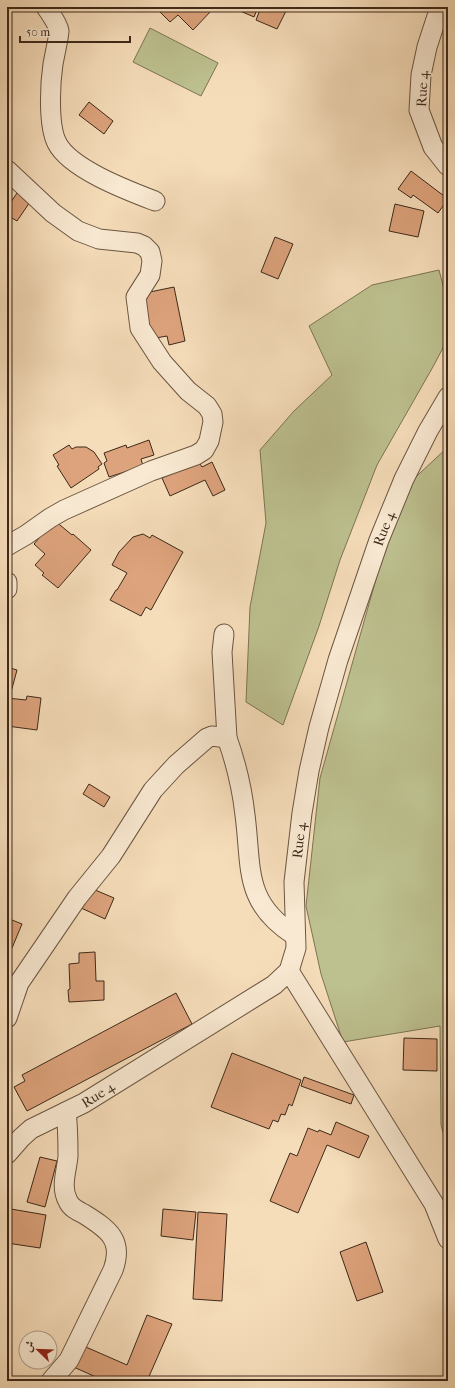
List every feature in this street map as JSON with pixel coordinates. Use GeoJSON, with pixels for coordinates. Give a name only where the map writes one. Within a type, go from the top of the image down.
{"type":"FeatureCollection","features":[{"type":"Feature","properties":{"kind":"street"},"geometry":{"type":"LineString","coordinates":[[46,7],[59,31],[51,78],[52,126],[56,143],[71,159],[92,173],[155,201]]}},
{"type":"Feature","properties":{"kind":"street","name":"Rue 4"},"geometry":{"type":"LineString","coordinates":[[440,7],[420,75],[419,110],[433,147],[448,166]]}},
{"type":"Feature","properties":{"kind":"street"},"geometry":{"type":"LineString","coordinates":[[7,170],[52,213],[78,231],[99,239],[137,243],[144,246],[150,252],[152,261],[150,275],[136,297],[140,328],[162,362],[188,391],[207,406],[212,414],[212,422],[209,441],[204,450],[196,455],[145,473],[64,510],[7,546]]}},
{"type":"Feature","properties":{"kind":"street","name":"Rue 4"},"geometry":{"type":"LineString","coordinates":[[7,1154],[20,1138],[31,1129],[84,1103],[140,1069],[274,985],[289,970],[296,948],[294,935],[294,882],[297,848],[309,771],[338,660],[379,540],[404,479],[428,431],[448,397]]}},
{"type":"Feature","properties":{"kind":"street"},"geometry":{"type":"LineString","coordinates":[[7,582],[7,589]]}},
{"type":"Feature","properties":{"kind":"street"},"geometry":{"type":"LineString","coordinates":[[224,634],[222,652],[227,738],[237,765],[242,790],[246,814],[250,869],[254,888],[261,903],[272,918],[294,935]]}},
{"type":"Feature","properties":{"kind":"street"},"geometry":{"type":"LineString","coordinates":[[7,1018],[19,983],[77,898],[111,856],[153,790],[176,764],[208,738],[212,736],[227,738]]}},
{"type":"Feature","properties":{"kind":"street"},"geometry":{"type":"LineString","coordinates":[[289,970],[434,1204],[448,1239]]}},
{"type":"Feature","properties":{"kind":"street"},"geometry":{"type":"LineString","coordinates":[[58,1380],[70,1360],[117,1260],[117,1249],[114,1239],[108,1230],[74,1208],[68,1202],[65,1195],[64,1186],[68,1142],[66,1112]]}},
{"type":"Feature","properties":{"kind":"green space"},"geometry":{"type":"Polygon","coordinates":[[[150,28],[218,63],[201,96],[133,62],[150,28]]]}},
{"type":"Feature","properties":{"kind":"green space"},"geometry":{"type":"Polygon","coordinates":[[[439,270],[448,304],[448,338],[377,465],[340,560],[319,626],[283,725],[246,702],[250,607],[266,523],[260,450],[294,411],[332,375],[309,326],[372,285],[439,270]]]}},
{"type":"Feature","properties":{"kind":"green space"},"geometry":{"type":"Polygon","coordinates":[[[448,447],[448,1151],[441,1125],[440,1026],[343,1042],[321,974],[306,906],[320,778],[385,547],[406,486],[448,447]]]}},
{"type":"Feature","properties":{"kind":"building"},"geometry":{"type":"Polygon","coordinates":[[[161,7],[210,7],[212,10],[193,30],[178,15],[170,22],[158,10],[161,7]]]}},
{"type":"Feature","properties":{"kind":"building"},"geometry":{"type":"Polygon","coordinates":[[[231,7],[258,7],[254,17],[231,7]]]}},
{"type":"Feature","properties":{"kind":"building"},"geometry":{"type":"Polygon","coordinates":[[[261,7],[277,7],[286,11],[277,29],[256,20],[261,7]]]}},
{"type":"Feature","properties":{"kind":"building"},"geometry":{"type":"Polygon","coordinates":[[[89,102],[113,121],[104,134],[79,115],[89,102]]]}},
{"type":"Feature","properties":{"kind":"building"},"geometry":{"type":"Polygon","coordinates":[[[7,120],[11,128],[7,130],[7,120]]]}},
{"type":"Feature","properties":{"kind":"building"},"geometry":{"type":"Polygon","coordinates":[[[411,171],[448,199],[438,213],[413,195],[411,198],[398,189],[411,171]]]}},
{"type":"Feature","properties":{"kind":"building"},"geometry":{"type":"Polygon","coordinates":[[[19,190],[32,199],[17,221],[7,215],[7,208],[19,190]]]}},
{"type":"Feature","properties":{"kind":"building"},"geometry":{"type":"Polygon","coordinates":[[[395,204],[424,211],[418,237],[389,231],[395,204]]]}},
{"type":"Feature","properties":{"kind":"building"},"geometry":{"type":"Polygon","coordinates":[[[275,237],[293,244],[278,279],[261,272],[275,237]]]}},
{"type":"Feature","properties":{"kind":"building"},"geometry":{"type":"Polygon","coordinates":[[[174,287],[185,341],[169,345],[167,336],[150,339],[140,294],[174,287]]]}},
{"type":"Feature","properties":{"kind":"building"},"geometry":{"type":"Polygon","coordinates":[[[149,440],[154,455],[141,459],[143,466],[109,477],[104,463],[107,461],[104,453],[126,445],[127,448],[149,440]]]}},
{"type":"Feature","properties":{"kind":"building"},"geometry":{"type":"Polygon","coordinates":[[[69,445],[72,449],[76,447],[86,447],[94,452],[102,464],[98,467],[99,469],[71,488],[57,466],[59,465],[53,455],[69,445]]]}},
{"type":"Feature","properties":{"kind":"building"},"geometry":{"type":"Polygon","coordinates":[[[199,462],[202,467],[212,462],[225,490],[213,496],[205,480],[170,496],[162,478],[199,462]]]}},
{"type":"Feature","properties":{"kind":"building"},"geometry":{"type":"Polygon","coordinates":[[[54,520],[91,550],[58,588],[42,575],[44,573],[35,565],[45,554],[34,544],[54,520]]]}},
{"type":"Feature","properties":{"kind":"building"},"geometry":{"type":"Polygon","coordinates":[[[143,534],[150,538],[152,535],[183,552],[151,610],[146,607],[141,616],[110,600],[127,573],[112,565],[119,552],[133,537],[143,534]]]}},
{"type":"Feature","properties":{"kind":"building"},"geometry":{"type":"Polygon","coordinates":[[[7,667],[17,670],[10,696],[7,695],[7,667]]]}},
{"type":"Feature","properties":{"kind":"building"},"geometry":{"type":"Polygon","coordinates":[[[27,696],[41,698],[37,730],[7,726],[7,698],[26,700],[27,696]]]}},
{"type":"Feature","properties":{"kind":"building"},"geometry":{"type":"Polygon","coordinates":[[[89,784],[110,797],[104,807],[83,794],[89,784]]]}},
{"type":"Feature","properties":{"kind":"building"},"geometry":{"type":"Polygon","coordinates":[[[88,887],[114,898],[105,919],[79,907],[88,887]]]}},
{"type":"Feature","properties":{"kind":"building"},"geometry":{"type":"Polygon","coordinates":[[[7,918],[22,924],[12,948],[7,946],[7,918]]]}},
{"type":"Feature","properties":{"kind":"building"},"geometry":{"type":"Polygon","coordinates":[[[95,952],[96,981],[104,981],[104,1000],[69,1002],[69,964],[79,963],[79,953],[95,952]]]}},
{"type":"Feature","properties":{"kind":"building"},"geometry":{"type":"Polygon","coordinates":[[[176,993],[192,1024],[27,1111],[14,1087],[25,1081],[22,1075],[176,993]]]}},
{"type":"Feature","properties":{"kind":"building"},"geometry":{"type":"Polygon","coordinates":[[[404,1038],[437,1039],[437,1071],[403,1070],[404,1038]]]}},
{"type":"Feature","properties":{"kind":"building"},"geometry":{"type":"Polygon","coordinates":[[[232,1053],[301,1080],[292,1106],[289,1104],[285,1115],[281,1114],[278,1122],[273,1120],[269,1129],[211,1107],[232,1053]]]}},
{"type":"Feature","properties":{"kind":"building"},"geometry":{"type":"Polygon","coordinates":[[[304,1077],[354,1095],[351,1104],[301,1086],[304,1077]]]}},
{"type":"Feature","properties":{"kind":"building"},"geometry":{"type":"Polygon","coordinates":[[[336,1122],[369,1136],[359,1158],[327,1145],[298,1213],[270,1201],[290,1153],[297,1156],[308,1128],[318,1132],[319,1130],[331,1135],[336,1122]]]}},
{"type":"Feature","properties":{"kind":"building"},"geometry":{"type":"Polygon","coordinates":[[[40,1157],[57,1161],[45,1207],[27,1202],[40,1157]]]}},
{"type":"Feature","properties":{"kind":"building"},"geometry":{"type":"Polygon","coordinates":[[[11,1209],[46,1215],[40,1248],[7,1243],[11,1209]]]}},
{"type":"Feature","properties":{"kind":"building"},"geometry":{"type":"Polygon","coordinates":[[[163,1209],[196,1212],[193,1240],[161,1236],[163,1209]]]}},
{"type":"Feature","properties":{"kind":"building"},"geometry":{"type":"Polygon","coordinates":[[[198,1212],[227,1214],[222,1301],[193,1299],[198,1212]]]}},
{"type":"Feature","properties":{"kind":"building"},"geometry":{"type":"Polygon","coordinates":[[[366,1242],[383,1292],[357,1301],[340,1252],[366,1242]]]}},
{"type":"Feature","properties":{"kind":"building"},"geometry":{"type":"Polygon","coordinates":[[[147,1315],[172,1324],[147,1381],[105,1381],[69,1365],[79,1344],[127,1365],[147,1315]]]}}]}
